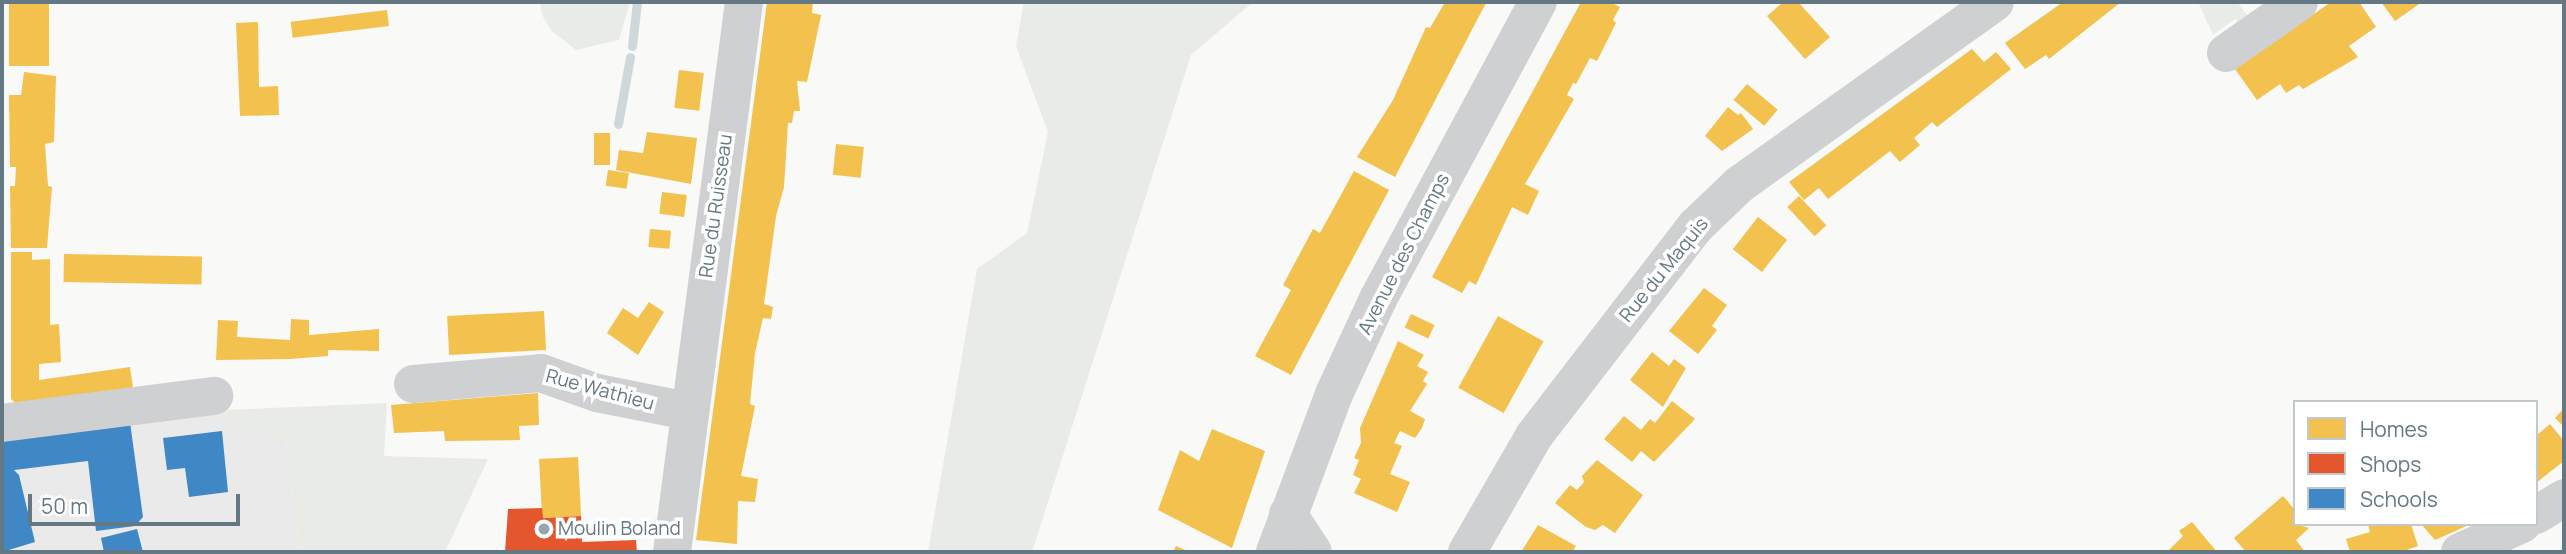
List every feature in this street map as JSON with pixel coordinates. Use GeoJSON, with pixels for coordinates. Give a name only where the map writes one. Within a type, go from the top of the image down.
{"type":"FeatureCollection","features":[{"type":"Feature","properties":{"kind":"street","name":"Rue du Ruisseau"},"geometry":{"type":"LineString","coordinates":[[688,411],[744,2]]}},
{"type":"Feature","properties":{"kind":"street","name":"Avenue des Champs"},"geometry":{"type":"LineString","coordinates":[[1275,552],[1334,394],[1378,299],[1538,2]]}},
{"type":"Feature","properties":{"kind":"street","name":"Rue du Maquis"},"geometry":{"type":"LineString","coordinates":[[1467,552],[1534,436],[1696,226],[1740,184],[1995,2]]}},
{"type":"Feature","properties":{"kind":"street"},"geometry":{"type":"LineString","coordinates":[[2226,52],[2299,2]]}},
{"type":"Feature","properties":{"kind":"street","name":"Rue Wathieu"},"geometry":{"type":"LineString","coordinates":[[413,384],[541,373],[597,393],[688,411]]}},
{"type":"Feature","properties":{"kind":"street"},"geometry":{"type":"LineString","coordinates":[[2,423],[214,396]]}},
{"type":"Feature","properties":{"kind":"street"},"geometry":{"type":"LineString","coordinates":[[672,552],[688,411]]}},
{"type":"Feature","properties":{"kind":"street"},"geometry":{"type":"LineString","coordinates":[[2538,514],[2564,498]]}},
{"type":"Feature","properties":{"kind":"street"},"geometry":{"type":"LineString","coordinates":[[1288,514],[1313,552]]}},
{"type":"Feature","properties":{"kind":"street"},"geometry":{"type":"LineString","coordinates":[[2460,552],[2518,526]]}},
{"type":"Feature","properties":{"kind":"shaded area"},"geometry":{"type":"Polygon","coordinates":[[[540,2],[630,2],[619,40],[576,50],[552,31],[542,15],[540,2]]]}},
{"type":"Feature","properties":{"kind":"shaded area"},"geometry":{"type":"Polygon","coordinates":[[[1024,2],[1253,2],[1191,55],[1032,552],[928,552],[977,269],[1027,233],[1048,132],[1016,46],[1024,2]]]}},
{"type":"Feature","properties":{"kind":"shaded area"},"geometry":{"type":"Polygon","coordinates":[[[2198,2],[2237,2],[2250,19],[2241,26],[2235,19],[2213,35],[2198,2]]]}},
{"type":"Feature","properties":{"kind":"shaded area"},"geometry":{"type":"Polygon","coordinates":[[[387,403],[384,456],[488,459],[445,552],[299,552],[287,441],[230,428],[225,410],[387,403]]]}},
{"type":"Feature","properties":{"kind":"shaded area"},"geometry":{"type":"Polygon","coordinates":[[[225,410],[230,428],[287,441],[299,552],[2,552],[2,435],[225,410]]]}},
{"type":"Feature","properties":{"kind":"building: Homes"},"geometry":{"type":"Polygon","coordinates":[[[9,2],[49,2],[49,66],[9,66],[9,2]]]}},
{"type":"Feature","properties":{"kind":"building: Homes"},"geometry":{"type":"Polygon","coordinates":[[[767,2],[813,2],[812,13],[821,15],[807,82],[797,81],[800,111],[794,111],[792,123],[788,123],[784,187],[776,216],[764,304],[773,307],[771,319],[763,318],[755,353],[750,404],[755,406],[741,476],[758,479],[755,502],[738,501],[737,544],[696,540],[767,2]]]}},
{"type":"Feature","properties":{"kind":"building: Homes"},"geometry":{"type":"Polygon","coordinates":[[[1445,2],[1486,3],[1395,177],[1357,157],[1393,100],[1426,27],[1430,28],[1445,2]]]}},
{"type":"Feature","properties":{"kind":"building: Homes"},"geometry":{"type":"Polygon","coordinates":[[[1581,2],[1610,2],[1620,7],[1613,20],[1616,23],[1597,61],[1590,58],[1576,84],[1573,83],[1567,95],[1574,99],[1525,184],[1539,191],[1528,215],[1512,207],[1476,285],[1469,281],[1462,293],[1432,277],[1581,2]]]}},
{"type":"Feature","properties":{"kind":"building: Homes"},"geometry":{"type":"Polygon","coordinates":[[[1783,2],[1798,2],[1830,37],[1805,59],[1767,16],[1783,2]]]}},
{"type":"Feature","properties":{"kind":"building: Homes"},"geometry":{"type":"Polygon","coordinates":[[[2063,2],[2121,2],[2049,59],[2046,55],[2025,69],[2005,43],[2063,2]]]}},
{"type":"Feature","properties":{"kind":"building: Homes"},"geometry":{"type":"Polygon","coordinates":[[[2331,2],[2359,2],[2376,27],[2349,46],[2358,57],[2303,89],[2299,85],[2286,93],[2280,84],[2257,100],[2235,69],[2331,2]]]}},
{"type":"Feature","properties":{"kind":"building: Homes"},"geometry":{"type":"Polygon","coordinates":[[[2381,2],[2422,2],[2395,21],[2381,2]]]}},
{"type":"Feature","properties":{"kind":"building: Homes"},"geometry":{"type":"Polygon","coordinates":[[[387,10],[389,26],[293,38],[291,22],[387,10]]]}},
{"type":"Feature","properties":{"kind":"building: Homes"},"geometry":{"type":"Polygon","coordinates":[[[258,22],[259,87],[278,86],[279,115],[240,116],[236,23],[258,22]]]}},
{"type":"Feature","properties":{"kind":"building: Homes"},"geometry":{"type":"Polygon","coordinates":[[[1972,49],[1984,62],[1996,52],[2011,69],[1937,127],[1932,122],[1914,138],[1920,145],[1900,162],[1890,151],[1828,199],[1819,188],[1804,200],[1789,182],[1972,49]]]}},
{"type":"Feature","properties":{"kind":"building: Homes"},"geometry":{"type":"Polygon","coordinates":[[[679,70],[704,73],[699,111],[674,108],[679,70]]]}},
{"type":"Feature","properties":{"kind":"building: Homes"},"geometry":{"type":"Polygon","coordinates":[[[24,72],[56,76],[54,142],[45,144],[48,186],[52,187],[47,248],[11,248],[10,186],[15,186],[16,167],[10,167],[9,95],[21,95],[24,72]]]}},
{"type":"Feature","properties":{"kind":"building: Homes"},"geometry":{"type":"Polygon","coordinates":[[[1747,84],[1778,110],[1764,126],[1734,100],[1747,84]]]}},
{"type":"Feature","properties":{"kind":"building: Homes"},"geometry":{"type":"Polygon","coordinates":[[[1728,107],[1738,115],[1741,113],[1753,129],[1722,151],[1705,136],[1728,107]]]}},
{"type":"Feature","properties":{"kind":"building: Homes"},"geometry":{"type":"Polygon","coordinates":[[[647,132],[697,138],[691,184],[616,170],[619,150],[643,153],[647,132]]]}},
{"type":"Feature","properties":{"kind":"building: Homes"},"geometry":{"type":"Polygon","coordinates":[[[594,133],[610,133],[610,165],[594,165],[594,133]]]}},
{"type":"Feature","properties":{"kind":"building: Homes"},"geometry":{"type":"Polygon","coordinates":[[[836,144],[864,147],[861,178],[833,175],[836,144]]]}},
{"type":"Feature","properties":{"kind":"building: Homes"},"geometry":{"type":"Polygon","coordinates":[[[608,170],[629,173],[627,189],[606,186],[608,170]]]}},
{"type":"Feature","properties":{"kind":"building: Homes"},"geometry":{"type":"Polygon","coordinates":[[[1354,171],[1389,190],[1291,375],[1255,356],[1291,290],[1283,285],[1313,229],[1320,233],[1354,171]]]}},
{"type":"Feature","properties":{"kind":"building: Homes"},"geometry":{"type":"Polygon","coordinates":[[[662,192],[687,195],[684,217],[659,214],[662,192]]]}},
{"type":"Feature","properties":{"kind":"building: Homes"},"geometry":{"type":"Polygon","coordinates":[[[1799,196],[1826,225],[1815,236],[1787,207],[1799,196]]]}},
{"type":"Feature","properties":{"kind":"building: Homes"},"geometry":{"type":"Polygon","coordinates":[[[1758,217],[1787,240],[1762,272],[1733,249],[1758,217]]]}},
{"type":"Feature","properties":{"kind":"building: Homes"},"geometry":{"type":"Polygon","coordinates":[[[650,229],[671,231],[669,249],[648,247],[650,229]]]}},
{"type":"Feature","properties":{"kind":"building: Homes"},"geometry":{"type":"Polygon","coordinates":[[[11,252],[32,252],[32,260],[50,259],[50,325],[59,324],[61,362],[39,364],[39,380],[130,367],[133,388],[21,408],[11,399],[11,252]]]}},
{"type":"Feature","properties":{"kind":"building: Homes"},"geometry":{"type":"Polygon","coordinates":[[[64,254],[202,256],[201,284],[64,282],[64,254]]]}},
{"type":"Feature","properties":{"kind":"building: Homes"},"geometry":{"type":"Polygon","coordinates":[[[1704,288],[1727,305],[1712,326],[1717,330],[1698,354],[1669,331],[1704,288]]]}},
{"type":"Feature","properties":{"kind":"building: Homes"},"geometry":{"type":"Polygon","coordinates":[[[649,302],[664,312],[638,355],[607,333],[623,308],[638,318],[649,302]]]}},
{"type":"Feature","properties":{"kind":"building: Homes"},"geometry":{"type":"Polygon","coordinates":[[[544,311],[546,350],[449,355],[447,316],[544,311]]]}},
{"type":"Feature","properties":{"kind":"building: Homes"},"geometry":{"type":"Polygon","coordinates":[[[1411,314],[1435,325],[1428,339],[1405,328],[1411,314]]]}},
{"type":"Feature","properties":{"kind":"building: Homes"},"geometry":{"type":"Polygon","coordinates":[[[1498,316],[1543,341],[1504,413],[1458,388],[1498,316]]]}},
{"type":"Feature","properties":{"kind":"building: Homes"},"geometry":{"type":"Polygon","coordinates":[[[291,319],[309,320],[309,335],[379,329],[379,351],[328,350],[328,356],[216,360],[218,320],[238,321],[237,337],[290,340],[291,319]]]}},
{"type":"Feature","properties":{"kind":"building: Homes"},"geometry":{"type":"Polygon","coordinates":[[[1398,341],[1424,355],[1417,366],[1428,372],[1423,381],[1427,384],[1410,411],[1425,419],[1422,428],[1415,438],[1400,431],[1394,443],[1402,446],[1390,474],[1410,482],[1397,512],[1354,493],[1361,479],[1353,475],[1359,460],[1354,458],[1361,443],[1360,428],[1398,341]]]}},
{"type":"Feature","properties":{"kind":"building: Homes"},"geometry":{"type":"Polygon","coordinates":[[[1652,352],[1669,366],[1674,359],[1686,368],[1663,407],[1630,380],[1652,352]]]}},
{"type":"Feature","properties":{"kind":"building: Homes"},"geometry":{"type":"Polygon","coordinates":[[[538,393],[539,425],[519,426],[520,440],[445,441],[444,431],[394,433],[391,405],[538,393]]]}},
{"type":"Feature","properties":{"kind":"building: Homes"},"geometry":{"type":"Polygon","coordinates":[[[1672,401],[1695,419],[1654,462],[1641,451],[1632,462],[1604,439],[1624,416],[1641,430],[1650,419],[1655,423],[1672,401]]]}},
{"type":"Feature","properties":{"kind":"building: Homes"},"geometry":{"type":"Polygon","coordinates":[[[2564,408],[2564,427],[2555,418],[2564,408]]]}},
{"type":"Feature","properties":{"kind":"building: Homes"},"geometry":{"type":"Polygon","coordinates":[[[2550,424],[2564,441],[2564,461],[2538,481],[2538,434],[2550,424]]]}},
{"type":"Feature","properties":{"kind":"building: Homes"},"geometry":{"type":"Polygon","coordinates":[[[1212,429],[1265,451],[1232,548],[1158,510],[1180,450],[1199,461],[1212,429]]]}},
{"type":"Feature","properties":{"kind":"building: Homes"},"geometry":{"type":"Polygon","coordinates":[[[578,457],[581,516],[542,518],[539,459],[578,457]]]}},
{"type":"Feature","properties":{"kind":"building: Homes"},"geometry":{"type":"Polygon","coordinates":[[[1597,460],[1643,495],[1615,533],[1603,525],[1595,530],[1586,527],[1555,503],[1570,485],[1577,490],[1584,482],[1582,476],[1597,460]]]}},
{"type":"Feature","properties":{"kind":"building: Homes"},"geometry":{"type":"Polygon","coordinates":[[[2283,496],[2293,508],[2293,526],[2309,528],[2296,540],[2305,552],[2246,552],[2234,538],[2283,496]]]}},
{"type":"Feature","properties":{"kind":"building: Homes"},"geometry":{"type":"Polygon","coordinates":[[[2192,522],[2217,552],[2167,552],[2183,536],[2179,531],[2192,522]]]}},
{"type":"Feature","properties":{"kind":"building: Homes"},"geometry":{"type":"Polygon","coordinates":[[[1538,525],[1576,546],[1572,552],[1521,552],[1538,525]]]}},
{"type":"Feature","properties":{"kind":"building: Homes"},"geometry":{"type":"Polygon","coordinates":[[[2368,526],[2412,526],[2418,546],[2401,552],[2350,552],[2346,539],[2370,532],[2368,526]]]}},
{"type":"Feature","properties":{"kind":"building: Homes"},"geometry":{"type":"Polygon","coordinates":[[[2423,526],[2466,526],[2435,540],[2423,526]]]}},
{"type":"Feature","properties":{"kind":"building: Homes"},"geometry":{"type":"Polygon","coordinates":[[[1176,546],[1190,552],[1173,552],[1176,546]]]}},
{"type":"Feature","properties":{"kind":"building: Shops","name":"Moulin Boland"},"geometry":{"type":"Polygon","coordinates":[[[542,508],[543,518],[581,516],[582,542],[636,540],[637,552],[505,552],[508,509],[542,508]]]}},
{"type":"Feature","properties":{"kind":"building: Schools"},"geometry":{"type":"Polygon","coordinates":[[[130,422],[143,517],[135,526],[96,531],[88,461],[14,470],[19,475],[35,542],[2,552],[2,437],[130,422]]]}},
{"type":"Feature","properties":{"kind":"building: Schools"},"geometry":{"type":"Polygon","coordinates":[[[222,431],[228,492],[189,497],[185,468],[167,470],[163,438],[222,431]]]}},
{"type":"Feature","properties":{"kind":"building: Schools"},"geometry":{"type":"Polygon","coordinates":[[[137,529],[143,552],[104,552],[101,538],[137,529]]]}},
{"type":"Feature","properties":{"kind":"waterway"},"geometry":{"type":"LineString","coordinates":[[632,46],[637,2]]}},
{"type":"Feature","properties":{"kind":"waterway"},"geometry":{"type":"LineString","coordinates":[[618,124],[630,57]]}},
{"type":"Feature","properties":{"kind":"place","name":"Moulin Boland"},"geometry":{"type":"Point","coordinates":[544,529]}}]}
